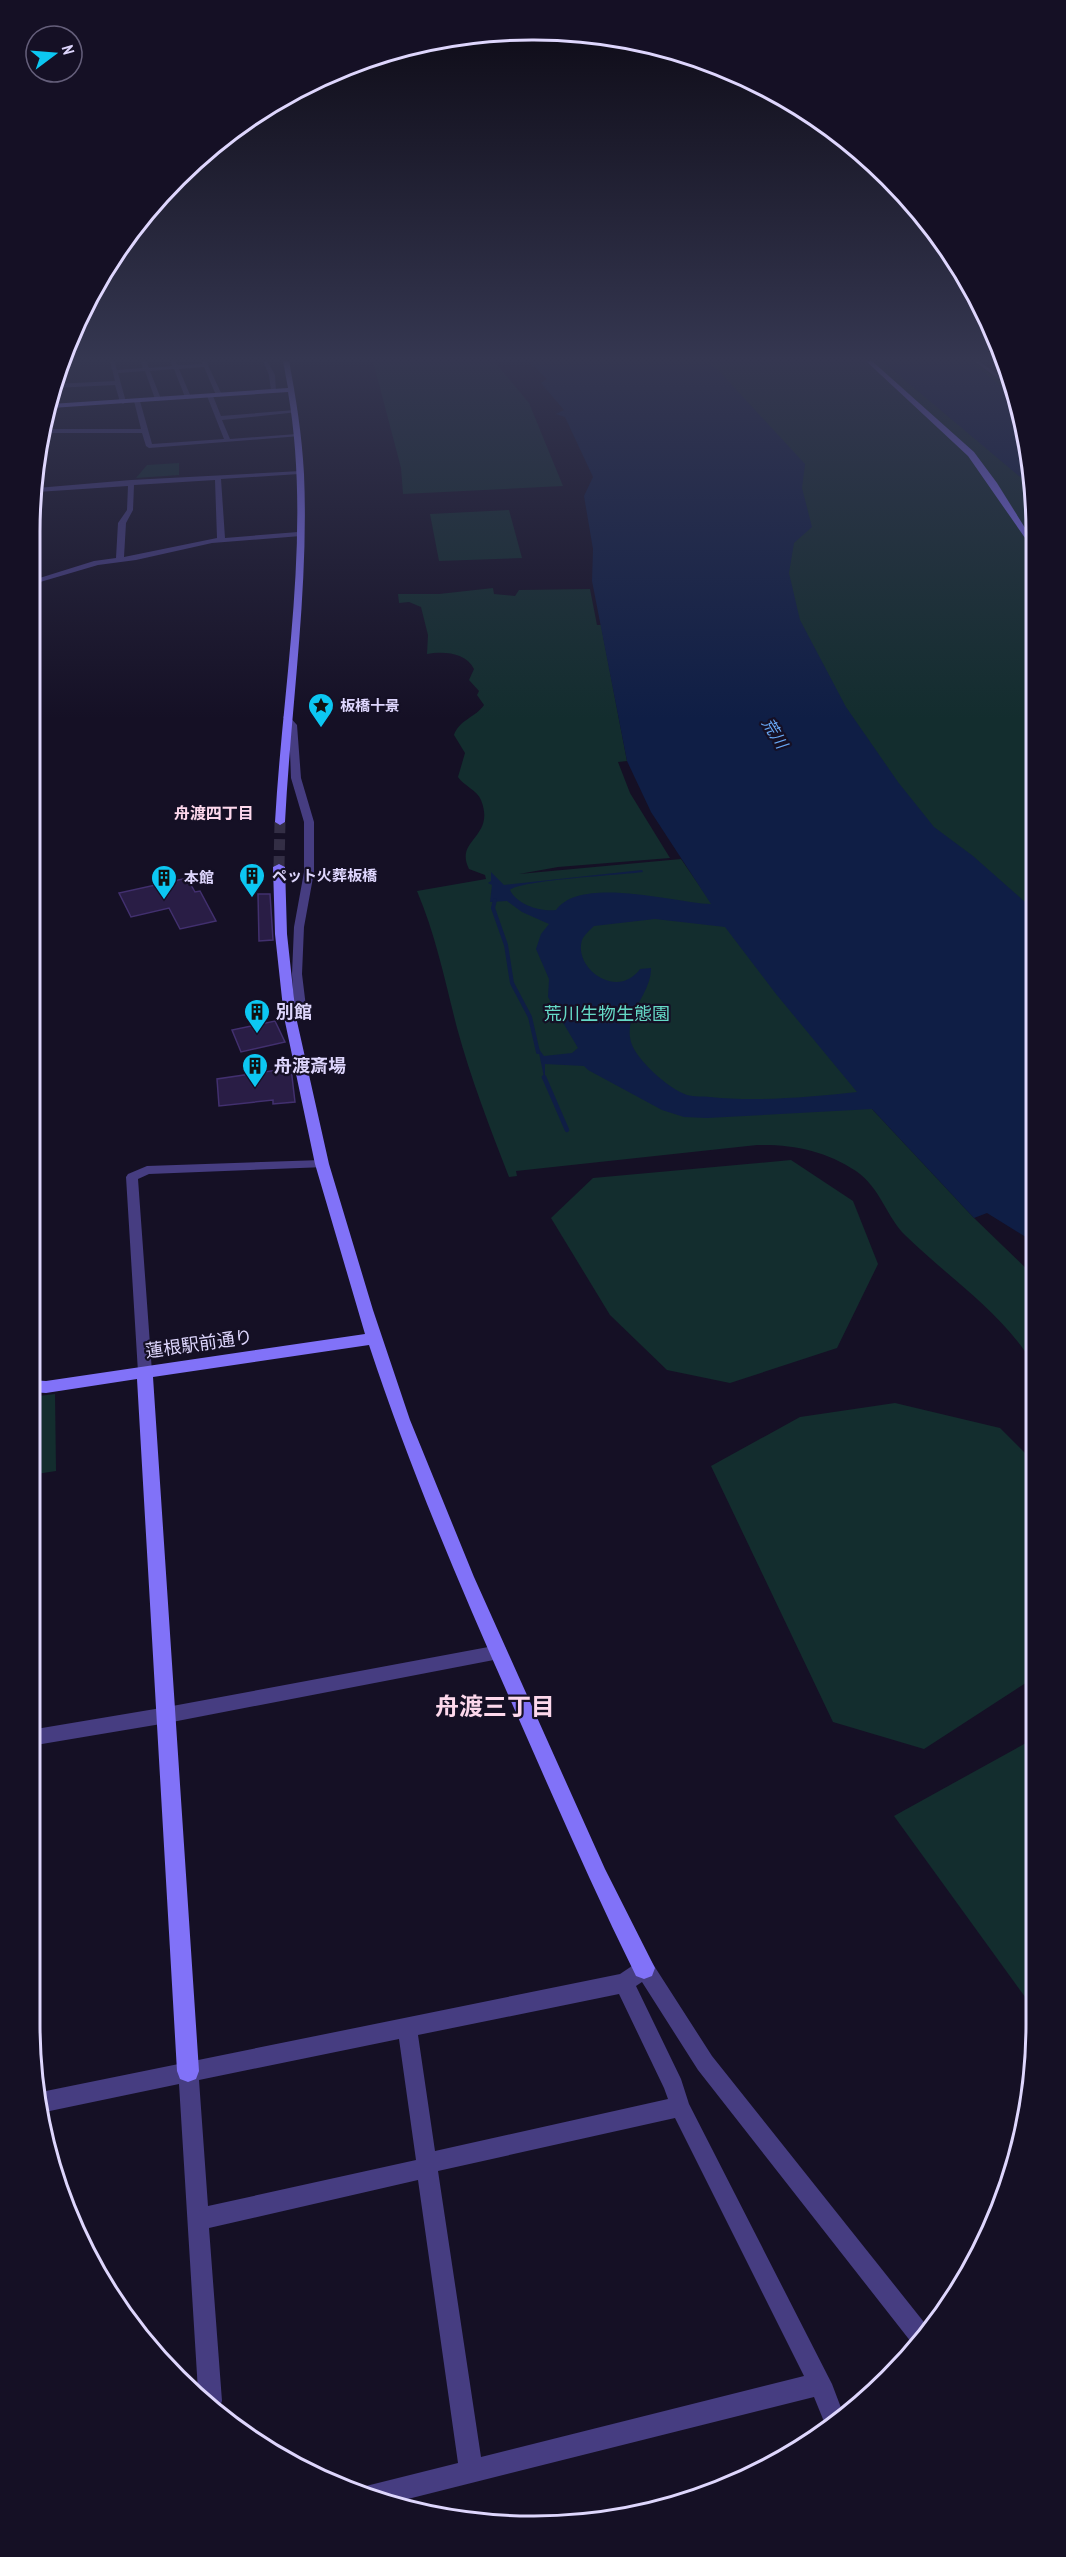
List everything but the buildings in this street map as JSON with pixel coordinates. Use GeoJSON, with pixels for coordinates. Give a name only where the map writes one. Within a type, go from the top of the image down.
{"type":"FeatureCollection","features":[{"type":"Feature","properties":{"kind":"street"},"geometry":{"type":"LineString","coordinates":[[43,489],[160,480]]}},
{"type":"Feature","properties":{"kind":"street"},"geometry":{"type":"LineString","coordinates":[[218,480],[221,539]]}},
{"type":"Feature","properties":{"kind":"street"},"geometry":{"type":"LineString","coordinates":[[280,822],[296,602],[299,480]]}},
{"type":"Feature","properties":{"kind":"street"},"geometry":{"type":"LineString","coordinates":[[991,480],[1026,536]]}},
{"type":"Feature","properties":{"kind":"street"},"geometry":{"type":"LineString","coordinates":[[120,560],[122,523],[130,510],[131,482]]}},
{"type":"Feature","properties":{"kind":"street"},"geometry":{"type":"LineString","coordinates":[[40,580],[97,563],[221,539],[298,534]]}},
{"type":"Feature","properties":{"kind":"street"},"geometry":{"type":"LineString","coordinates":[[286,717],[294,725],[296,778],[309,822],[309,872],[298,939],[297,974],[300,1007],[290,1017]]}},
{"type":"Feature","properties":{"kind":"street"},"geometry":{"type":"LineString","coordinates":[[279,867],[281,934],[290,1017],[322,1164],[402,1420],[465,1577],[598,1876],[644,1968],[705,2063],[917,2332]]}},
{"type":"Feature","properties":{"kind":"street"},"geometry":{"type":"LineString","coordinates":[[210,2395],[132,1177],[147,1170],[322,1164]]}},
{"type":"Feature","properties":{"kind":"street","name":"蓮根駅前通り"},"geometry":{"type":"LineString","coordinates":[[40,1387],[375,1338]]}},
{"type":"Feature","properties":{"kind":"street"},"geometry":{"type":"LineString","coordinates":[[40,1736],[167,1715],[499,1652]]}},
{"type":"Feature","properties":{"kind":"street"},"geometry":{"type":"LineString","coordinates":[[47,2101],[624,1983],[644,1968]]}},
{"type":"Feature","properties":{"kind":"street"},"geometry":{"type":"LineString","coordinates":[[624,1983],[674,2086],[681,2107],[820,2384],[833,2415]]}},
{"type":"Feature","properties":{"kind":"street"},"geometry":{"type":"LineString","coordinates":[[407,2027],[471,2472]]}},
{"type":"Feature","properties":{"kind":"street"},"geometry":{"type":"LineString","coordinates":[[199,2219],[410,2173],[441,2160],[681,2107]]}},
{"type":"Feature","properties":{"kind":"street"},"geometry":{"type":"LineString","coordinates":[[385,2493],[820,2384]]}},
{"type":"Feature","properties":{"kind":"green space"},"geometry":{"type":"Polygon","coordinates":[[[402,480],[561,480],[563,486],[403,494],[402,480]]]}},
{"type":"Feature","properties":{"kind":"green space"},"geometry":{"type":"Polygon","coordinates":[[[691,480],[1022,480],[1026,533],[1026,1045],[691,480]]]}},
{"type":"Feature","properties":{"kind":"green space"},"geometry":{"type":"Polygon","coordinates":[[[509,510],[522,558],[439,561],[430,514],[509,510]]]}},
{"type":"Feature","properties":{"kind":"green space","name":"荒川生物生態園"},"geometry":{"type":"Polygon","coordinates":[[[493,588],[494,594],[515,596],[519,590],[590,589],[597,625],[601,625],[627,761],[618,762],[630,793],[670,858],[558,867],[519,874],[681,859],[712,904],[872,1109],[974,1218],[1026,1268],[1026,1353],[991,1312],[899,1229],[871,1185],[856,1171],[833,1158],[809,1150],[757,1145],[516,1171],[517,1176],[509,1177],[468,1066],[435,942],[417,891],[486,879],[485,875],[469,869],[466,859],[470,844],[480,831],[484,813],[479,797],[458,777],[465,753],[454,735],[464,722],[484,705],[477,695],[479,691],[469,680],[474,669],[466,659],[454,654],[427,654],[428,635],[421,607],[409,602],[399,603],[398,594],[439,594],[493,588]]]}},
{"type":"Feature","properties":{"kind":"green space"},"geometry":{"type":"Polygon","coordinates":[[[791,1160],[853,1201],[878,1264],[837,1348],[730,1383],[667,1370],[610,1315],[551,1218],[593,1178],[791,1160]]]}},
{"type":"Feature","properties":{"kind":"green space"},"geometry":{"type":"Polygon","coordinates":[[[55,1394],[56,1471],[40,1473],[40,1396],[55,1394]]]}},
{"type":"Feature","properties":{"kind":"green space"},"geometry":{"type":"Polygon","coordinates":[[[895,1403],[1000,1428],[1026,1454],[1026,1683],[924,1749],[833,1722],[711,1466],[800,1417],[895,1403]]]}},
{"type":"Feature","properties":{"kind":"green space"},"geometry":{"type":"Polygon","coordinates":[[[1026,1743],[1026,1998],[894,1816],[1026,1743]]]}},
{"type":"Feature","properties":{"kind":"water","name":"荒川"},"geometry":{"type":"Polygon","coordinates":[[[591,480],[803,480],[802,488],[812,527],[794,543],[789,573],[800,620],[846,707],[898,782],[934,827],[973,856],[1026,903],[1026,1237],[987,1213],[974,1218],[872,1109],[707,1118],[684,1117],[662,1110],[584,1066],[545,1064],[545,1082],[538,1048],[544,1056],[572,1053],[578,1048],[548,997],[549,979],[536,949],[541,934],[549,924],[522,912],[507,901],[490,902],[492,885],[488,883],[491,881],[491,872],[504,885],[642,870],[643,872],[532,883],[510,890],[518,900],[543,910],[556,910],[568,900],[586,894],[607,892],[711,904],[651,812],[627,761],[592,581],[593,549],[584,496],[591,480]],[[655,919],[594,926],[582,940],[581,951],[584,961],[599,977],[620,982],[631,978],[640,969],[651,968],[647,986],[631,1022],[631,1042],[646,1065],[680,1092],[690,1096],[765,1099],[857,1092],[776,994],[725,927],[655,919]]]}},
{"type":"Feature","properties":{"kind":"waterway"},"geometry":{"type":"LineString","coordinates":[[495,900],[493,908],[506,945],[512,983],[530,1017],[538,1052]]}},
{"type":"Feature","properties":{"kind":"waterway"},"geometry":{"type":"LineString","coordinates":[[544,1077],[567,1130]]}},
{"type":"Feature","properties":{"kind":"tunnel"},"geometry":{"type":"LineString","coordinates":[[279,867],[280,822]]}},
{"type":"Feature","properties":{"kind":"place","name":"板橋十景"},"geometry":{"type":"Point","coordinates":[321,729]}},
{"type":"Feature","properties":{"kind":"place","name":"ペット火葬板橋"},"geometry":{"type":"Point","coordinates":[252,899]}},
{"type":"Feature","properties":{"kind":"place","name":"本館"},"geometry":{"type":"Point","coordinates":[164,901]}},
{"type":"Feature","properties":{"kind":"place","name":"別館"},"geometry":{"type":"Point","coordinates":[257,1035]}},
{"type":"Feature","properties":{"kind":"place","name":"舟渡斎場"},"geometry":{"type":"Point","coordinates":[255,1089]}},
{"type":"Feature","properties":{"kind":"district","name":"舟渡四丁目"},"geometry":{"type":"Point","coordinates":[214,813]}},
{"type":"Feature","properties":{"kind":"district","name":"舟渡三丁目"},"geometry":{"type":"Point","coordinates":[495,1707]}}]}
